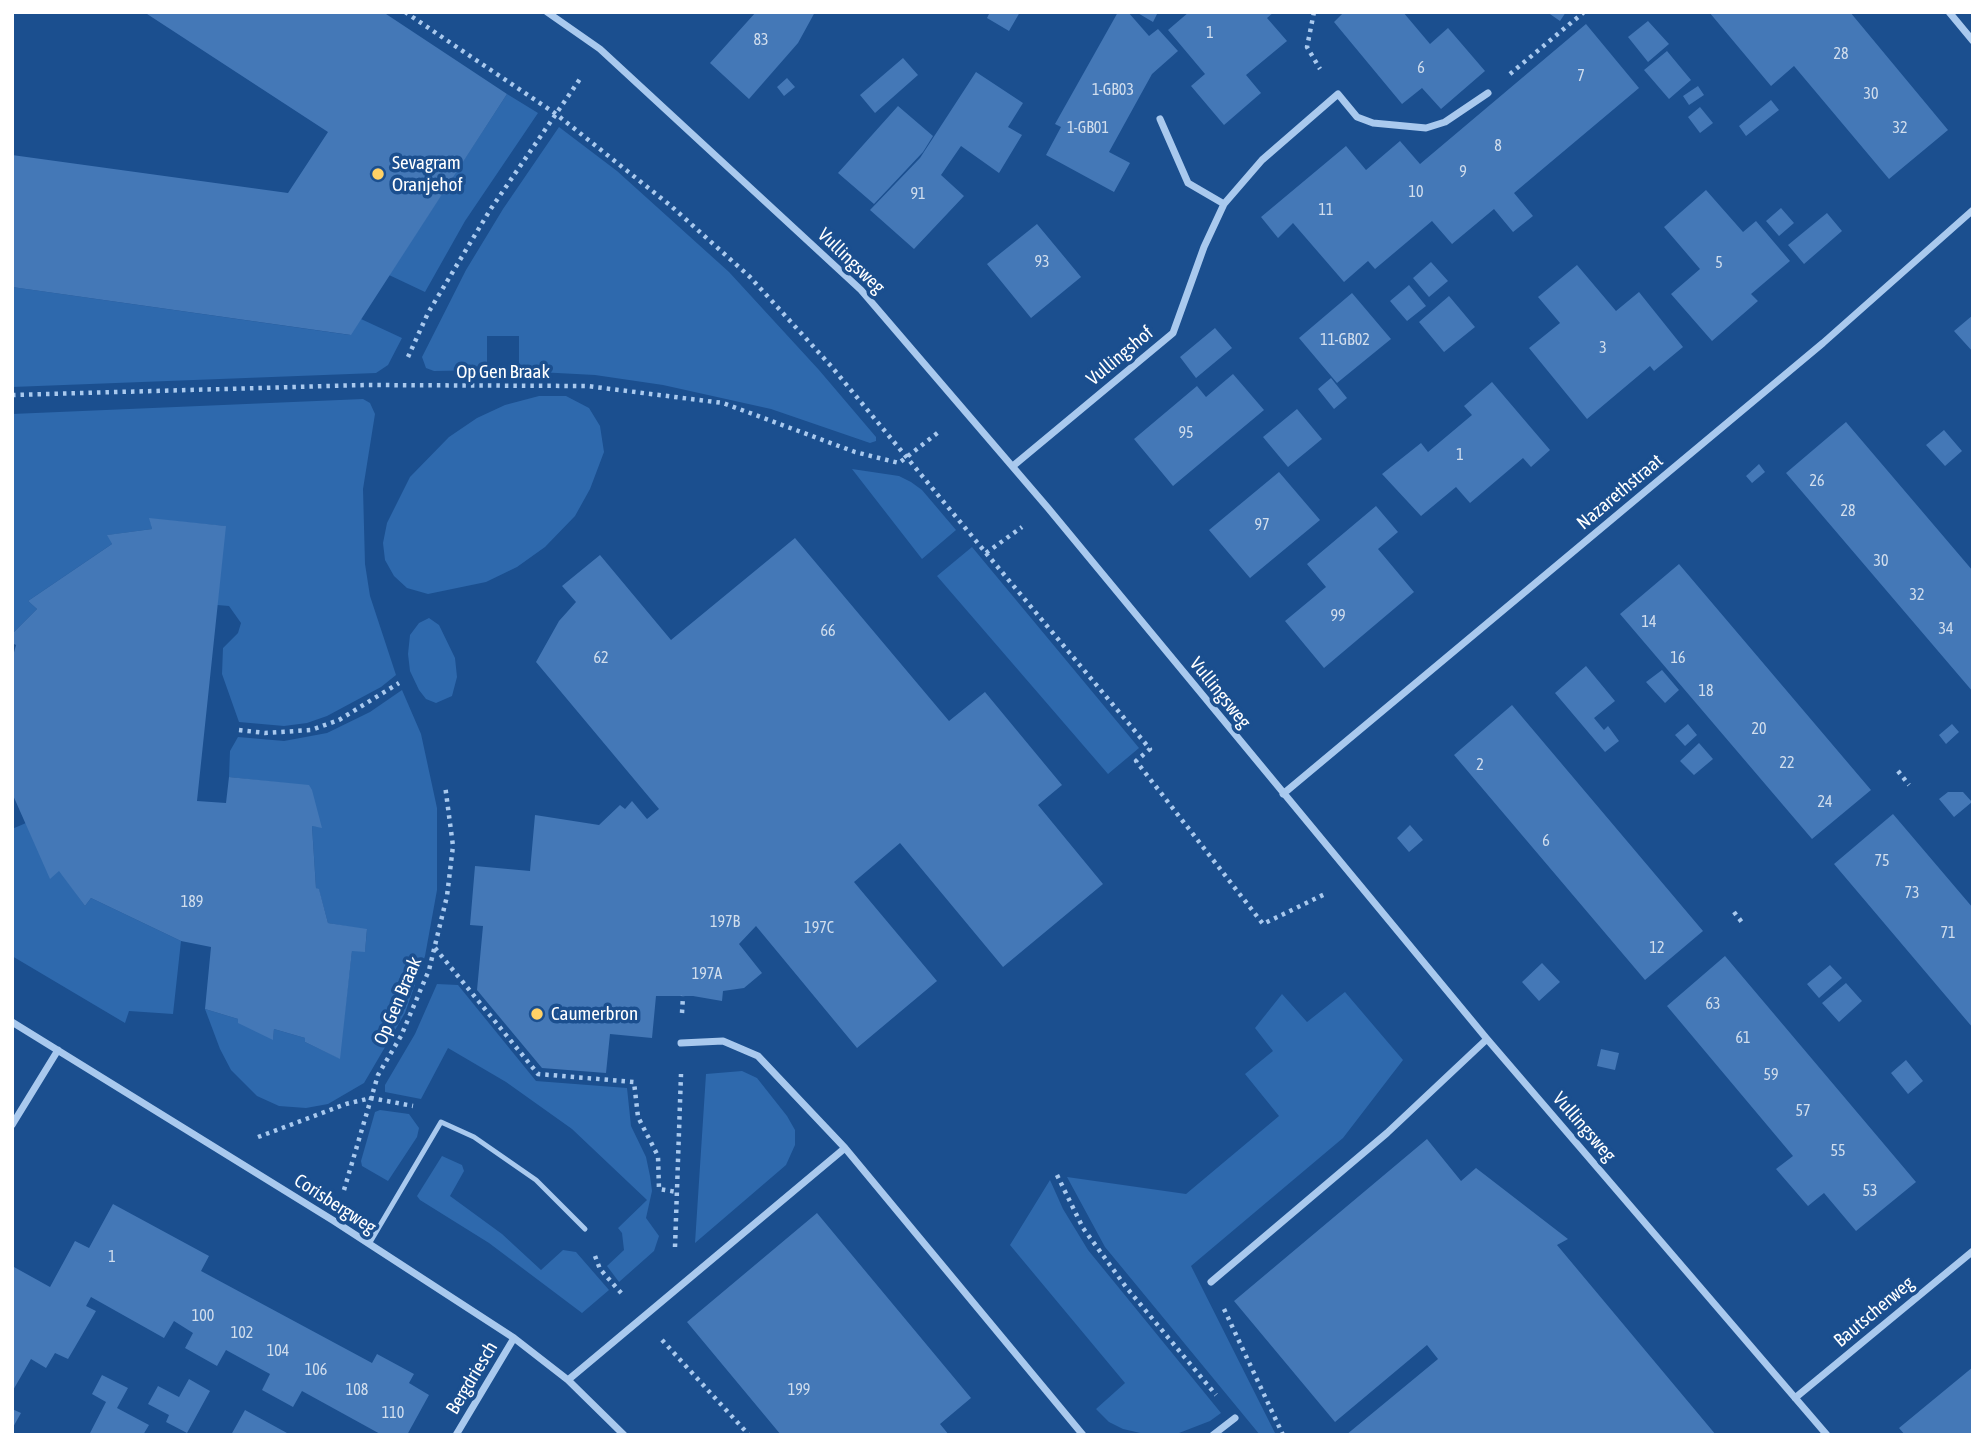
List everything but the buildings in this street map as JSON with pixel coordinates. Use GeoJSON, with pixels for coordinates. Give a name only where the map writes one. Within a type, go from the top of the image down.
{"type":"FeatureCollection","features":[{"type":"Feature","properties":{"kind":"street","name":"Vullingsweg"},"geometry":{"type":"LineString","coordinates":[[547,12],[600,49],[861,290],[1013,466],[1487,1040],[1827,1435]]}},
{"type":"Feature","properties":{"kind":"street"},"geometry":{"type":"LineString","coordinates":[[1949,12],[1973,41]]}},
{"type":"Feature","properties":{"kind":"street"},"geometry":{"type":"LineString","coordinates":[[1338,94],[1357,117],[1373,124],[1426,128],[1445,122],[1488,93]]}},
{"type":"Feature","properties":{"kind":"street","name":"Vullingshof"},"geometry":{"type":"LineString","coordinates":[[1013,466],[1173,333],[1204,247],[1224,204],[1262,160],[1338,94]]}},
{"type":"Feature","properties":{"kind":"street"},"geometry":{"type":"LineString","coordinates":[[1160,119],[1188,183],[1224,204]]}},
{"type":"Feature","properties":{"kind":"street","name":"Nazarethstraat"},"geometry":{"type":"LineString","coordinates":[[1283,794],[1813,351],[1973,210]]}},
{"type":"Feature","properties":{"kind":"street","name":"Corisbergweg"},"geometry":{"type":"LineString","coordinates":[[12,1022],[334,1221],[514,1338],[568,1380],[624,1435]]}},
{"type":"Feature","properties":{"kind":"street"},"geometry":{"type":"LineString","coordinates":[[1211,1282],[1387,1133],[1487,1040]]}},
{"type":"Feature","properties":{"kind":"street"},"geometry":{"type":"LineString","coordinates":[[681,1043],[723,1041],[758,1056],[845,1148],[1083,1435]]}},
{"type":"Feature","properties":{"kind":"street"},"geometry":{"type":"LineString","coordinates":[[12,1125],[58,1050]]}},
{"type":"Feature","properties":{"kind":"street"},"geometry":{"type":"LineString","coordinates":[[568,1380],[845,1148]]}},
{"type":"Feature","properties":{"kind":"street","name":"Bautscherweg"},"geometry":{"type":"LineString","coordinates":[[1795,1398],[1973,1251]]}},
{"type":"Feature","properties":{"kind":"street","name":"Bergdriesch"},"geometry":{"type":"LineString","coordinates":[[456,1435],[514,1338]]}},
{"type":"Feature","properties":{"kind":"street"},"geometry":{"type":"LineString","coordinates":[[1213,1435],[1235,1418]]}},
{"type":"Feature","properties":{"kind":"lane"},"geometry":{"type":"LineString","coordinates":[[369,1244],[441,1122],[474,1138],[536,1180],[585,1229]]}},
{"type":"Feature","properties":{"kind":"path"},"geometry":{"type":"LineString","coordinates":[[405,12],[556,114],[671,206],[750,277],[831,366],[1150,749],[1136,761],[1263,924],[1355,880]]}},
{"type":"Feature","properties":{"kind":"path"},"geometry":{"type":"LineString","coordinates":[[1314,12],[1307,47],[1338,94]]}},
{"type":"Feature","properties":{"kind":"path"},"geometry":{"type":"LineString","coordinates":[[1488,93],[1584,12]]}},
{"type":"Feature","properties":{"kind":"path"},"geometry":{"type":"LineString","coordinates":[[408,357],[428,313],[483,222],[600,49]]}},
{"type":"Feature","properties":{"kind":"path","name":"Op Gen Braak"},"geometry":{"type":"LineString","coordinates":[[12,395],[365,385],[587,386],[723,403],[855,452],[899,463],[906,457]]}},
{"type":"Feature","properties":{"kind":"path"},"geometry":{"type":"LineString","coordinates":[[906,457],[966,412]]}},
{"type":"Feature","properties":{"kind":"path"},"geometry":{"type":"LineString","coordinates":[[986,553],[1048,508]]}},
{"type":"Feature","properties":{"kind":"path"},"geometry":{"type":"LineString","coordinates":[[239,730],[265,733],[311,730],[340,720],[399,683]]}},
{"type":"Feature","properties":{"kind":"path"},"geometry":{"type":"LineString","coordinates":[[1898,771],[1909,785]]}},
{"type":"Feature","properties":{"kind":"path","name":"Op Gen Braak"},"geometry":{"type":"LineString","coordinates":[[334,1221],[379,1075],[401,1036],[429,970],[435,948],[447,896],[453,846],[445,785]]}},
{"type":"Feature","properties":{"kind":"path"},"geometry":{"type":"LineString","coordinates":[[1734,912],[1744,925]]}},
{"type":"Feature","properties":{"kind":"path"},"geometry":{"type":"LineString","coordinates":[[435,948],[538,1074],[634,1082],[638,1117],[658,1156],[659,1189],[677,1192]]}},
{"type":"Feature","properties":{"kind":"path"},"geometry":{"type":"LineString","coordinates":[[674,1290],[683,996]]}},
{"type":"Feature","properties":{"kind":"path"},"geometry":{"type":"LineString","coordinates":[[220,1151],[346,1104],[372,1098],[412,1105],[441,1122]]}},
{"type":"Feature","properties":{"kind":"path"},"geometry":{"type":"LineString","coordinates":[[1057,1175],[1083,1228],[1119,1277],[1235,1418]]}},
{"type":"Feature","properties":{"kind":"path"},"geometry":{"type":"LineString","coordinates":[[1211,1282],[1283,1435]]}},
{"type":"Feature","properties":{"kind":"shaded area"},"geometry":{"type":"Polygon","coordinates":[[[507,94],[538,113],[465,221],[425,292],[389,275],[507,94]]]}},
{"type":"Feature","properties":{"kind":"shaded area"},"geometry":{"type":"Polygon","coordinates":[[[559,127],[617,171],[729,272],[819,370],[876,437],[876,441],[870,443],[771,409],[663,385],[595,375],[519,371],[519,336],[487,336],[487,370],[434,371],[426,368],[422,357],[466,270],[503,209],[559,127]]]}},
{"type":"Feature","properties":{"kind":"shaded area"},"geometry":{"type":"Polygon","coordinates":[[[12,287],[350,335],[361,319],[402,338],[388,365],[376,373],[12,387],[12,287]]]}},
{"type":"Feature","properties":{"kind":"shaded area"},"geometry":{"type":"Polygon","coordinates":[[[539,396],[566,396],[589,408],[600,426],[604,452],[590,489],[575,516],[545,547],[517,567],[486,582],[428,594],[407,588],[394,576],[385,560],[383,543],[387,523],[410,477],[449,437],[477,418],[505,405],[539,396]]]}},
{"type":"Feature","properties":{"kind":"shaded area"},"geometry":{"type":"Polygon","coordinates":[[[363,399],[370,403],[375,414],[363,489],[365,564],[370,596],[396,675],[381,687],[327,716],[307,723],[284,726],[239,722],[222,674],[223,648],[238,633],[241,623],[229,606],[217,605],[225,526],[150,519],[152,529],[108,535],[112,544],[28,601],[37,609],[12,634],[12,414],[363,399]]]}},
{"type":"Feature","properties":{"kind":"shaded area"},"geometry":{"type":"Polygon","coordinates":[[[852,469],[899,476],[911,482],[922,490],[956,530],[922,559],[852,469]]]}},
{"type":"Feature","properties":{"kind":"shaded area"},"geometry":{"type":"Polygon","coordinates":[[[972,547],[1139,748],[1108,774],[937,576],[972,547]]]}},
{"type":"Feature","properties":{"kind":"shaded area"},"geometry":{"type":"Polygon","coordinates":[[[429,618],[439,625],[455,658],[457,677],[452,696],[436,703],[426,699],[419,690],[410,671],[408,654],[410,635],[419,623],[429,618]]]}},
{"type":"Feature","properties":{"kind":"shaded area"},"geometry":{"type":"Polygon","coordinates":[[[402,690],[421,734],[437,808],[437,890],[425,956],[405,1013],[364,1083],[328,1104],[306,1108],[279,1106],[257,1096],[231,1070],[205,1009],[238,1019],[273,1039],[274,1029],[305,1038],[305,1042],[339,1058],[352,951],[365,951],[367,930],[328,923],[319,890],[316,888],[312,826],[321,827],[309,786],[229,777],[230,751],[238,737],[284,741],[327,733],[370,712],[402,690]]]}},
{"type":"Feature","properties":{"kind":"shaded area"},"geometry":{"type":"Polygon","coordinates":[[[26,823],[85,906],[91,898],[181,941],[173,1014],[129,1011],[125,1023],[12,956],[12,829],[26,823]]]}},
{"type":"Feature","properties":{"kind":"shaded area"},"geometry":{"type":"Polygon","coordinates":[[[437,984],[458,985],[536,1081],[627,1088],[631,1126],[646,1157],[650,1176],[652,1191],[646,1218],[659,1236],[654,1251],[619,1282],[607,1266],[624,1250],[622,1233],[618,1228],[647,1200],[572,1129],[506,1082],[448,1048],[421,1099],[385,1092],[385,1085],[415,1034],[437,984]]]}},
{"type":"Feature","properties":{"kind":"shaded area"},"geometry":{"type":"Polygon","coordinates":[[[1345,992],[1403,1060],[1343,1138],[1191,1266],[1276,1435],[1260,1435],[1105,1247],[1067,1177],[1186,1194],[1279,1116],[1245,1074],[1273,1051],[1255,1028],[1282,994],[1307,1022],[1345,992]]]}},
{"type":"Feature","properties":{"kind":"shaded area"},"geometry":{"type":"Polygon","coordinates":[[[742,1071],[757,1078],[787,1116],[795,1130],[795,1145],[786,1165],[695,1243],[706,1074],[742,1071]]]}},
{"type":"Feature","properties":{"kind":"shaded area"},"geometry":{"type":"Polygon","coordinates":[[[380,1110],[409,1114],[419,1128],[417,1137],[388,1181],[362,1166],[361,1161],[375,1112],[380,1110]]]}},
{"type":"Feature","properties":{"kind":"shaded area"},"geometry":{"type":"Polygon","coordinates":[[[442,1156],[462,1165],[464,1171],[450,1196],[502,1234],[541,1270],[563,1250],[576,1252],[609,1290],[582,1313],[489,1243],[420,1200],[417,1196],[442,1156]]]}},
{"type":"Feature","properties":{"kind":"shaded area"},"geometry":{"type":"Polygon","coordinates":[[[1050,1180],[1063,1209],[1088,1250],[1221,1413],[1210,1421],[1179,1433],[1149,1435],[1123,1429],[1109,1422],[1096,1409],[1125,1383],[1010,1245],[1050,1180]]]}},
{"type":"Feature","properties":{"kind":"place","name":"Sevagram Oranjehof"},"geometry":{"type":"Point","coordinates":[378,174]}},
{"type":"Feature","properties":{"kind":"place","name":"Caumerbron"},"geometry":{"type":"Point","coordinates":[537,1014]}}]}
